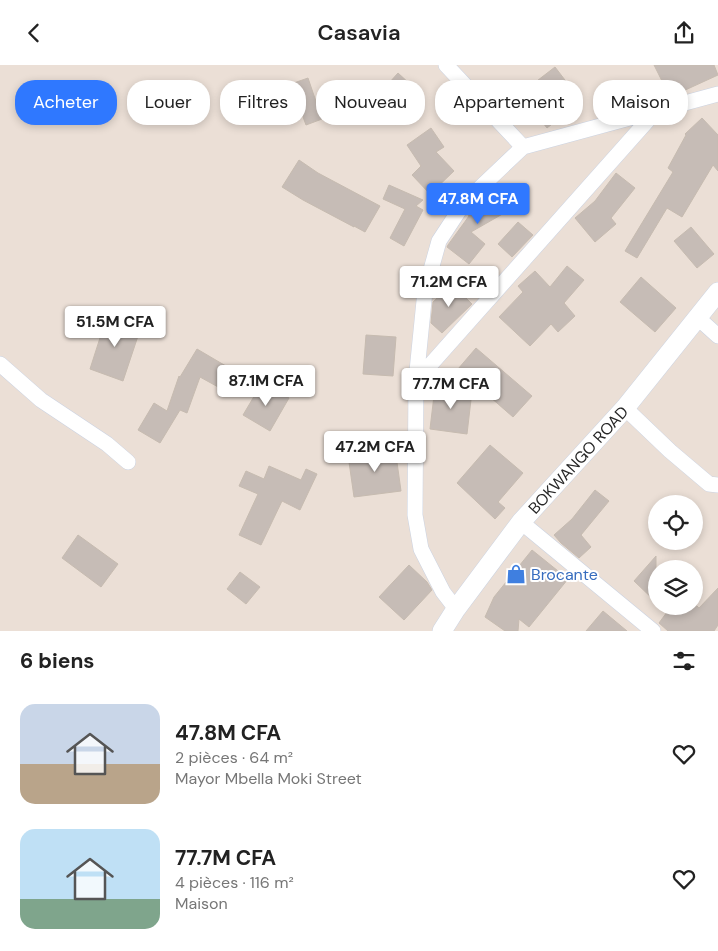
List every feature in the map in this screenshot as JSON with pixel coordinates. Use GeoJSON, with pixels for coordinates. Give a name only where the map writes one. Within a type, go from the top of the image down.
{"type":"FeatureCollection","features":[{"type":"Feature","properties":{"kind":"street"},"geometry":{"type":"LineString","coordinates":[[446,65],[523,147]]}},
{"type":"Feature","properties":{"kind":"street"},"geometry":{"type":"LineString","coordinates":[[688,102],[718,94]]}},
{"type":"Feature","properties":{"kind":"street"},"geometry":{"type":"LineString","coordinates":[[456,609],[443,591],[421,549],[415,515],[416,381],[425,291],[439,241],[464,203],[523,147],[604,125]]}},
{"type":"Feature","properties":{"kind":"street"},"geometry":{"type":"LineString","coordinates":[[416,381],[644,125]]}},
{"type":"Feature","properties":{"kind":"street","name":"BOKWANGO ROAD"},"geometry":{"type":"LineString","coordinates":[[442,631],[521,521],[625,408],[718,292]]}},
{"type":"Feature","properties":{"kind":"street"},"geometry":{"type":"LineString","coordinates":[[698,318],[718,336]]}},
{"type":"Feature","properties":{"kind":"street"},"geometry":{"type":"LineString","coordinates":[[0,364],[40,400],[107,444],[128,462]]}},
{"type":"Feature","properties":{"kind":"street"},"geometry":{"type":"LineString","coordinates":[[625,408],[670,451],[709,484],[718,485]]}},
{"type":"Feature","properties":{"kind":"street"},"geometry":{"type":"LineString","coordinates":[[521,521],[653,631]]}},
{"type":"Feature","properties":{"kind":"building"},"geometry":{"type":"Polygon","coordinates":[[[654,65],[714,65],[718,75],[688,89],[688,80],[662,80],[654,65]]]}},
{"type":"Feature","properties":{"kind":"building"},"geometry":{"type":"Polygon","coordinates":[[[555,67],[565,80],[538,80],[555,67]]]}},
{"type":"Feature","properties":{"kind":"building"},"geometry":{"type":"Polygon","coordinates":[[[398,73],[406,80],[392,80],[398,73]]]}},
{"type":"Feature","properties":{"kind":"building"},"geometry":{"type":"Polygon","coordinates":[[[308,78],[316,101],[316,121],[306,125],[306,80],[302,80],[308,78]]]}},
{"type":"Feature","properties":{"kind":"building"},"geometry":{"type":"Polygon","coordinates":[[[702,118],[718,135],[718,171],[713,165],[682,217],[667,208],[637,258],[625,251],[673,172],[668,168],[685,134],[702,118]]]}},
{"type":"Feature","properties":{"kind":"building"},"geometry":{"type":"Polygon","coordinates":[[[431,128],[444,147],[436,152],[454,171],[430,194],[412,175],[421,166],[407,145],[431,128]]]}},
{"type":"Feature","properties":{"kind":"building"},"geometry":{"type":"Polygon","coordinates":[[[299,160],[318,173],[380,206],[365,232],[282,187],[299,160]]]}},
{"type":"Feature","properties":{"kind":"building"},"geometry":{"type":"Polygon","coordinates":[[[616,173],[635,188],[611,218],[616,224],[595,242],[575,218],[595,201],[616,173]]]}},
{"type":"Feature","properties":{"kind":"building"},"geometry":{"type":"Polygon","coordinates":[[[389,185],[423,200],[416,206],[423,210],[404,246],[390,238],[405,209],[383,199],[389,185]]]}},
{"type":"Feature","properties":{"kind":"building"},"geometry":{"type":"Polygon","coordinates":[[[502,189],[513,208],[471,232],[485,244],[469,264],[447,247],[469,216],[468,214],[471,209],[479,201],[502,189]]]}},
{"type":"Feature","properties":{"kind":"building"},"geometry":{"type":"Polygon","coordinates":[[[518,222],[533,235],[512,257],[498,244],[518,222]]]}},
{"type":"Feature","properties":{"kind":"building"},"geometry":{"type":"Polygon","coordinates":[[[691,227],[714,254],[697,268],[674,241],[691,227]]]}},
{"type":"Feature","properties":{"kind":"building"},"geometry":{"type":"Polygon","coordinates":[[[567,266],[584,280],[564,303],[575,316],[558,332],[551,324],[530,346],[499,317],[523,292],[518,286],[535,271],[550,287],[567,266]]]}},
{"type":"Feature","properties":{"kind":"building"},"geometry":{"type":"Polygon","coordinates":[[[641,277],[676,308],[655,332],[620,302],[641,277]]]}},
{"type":"Feature","properties":{"kind":"building"},"geometry":{"type":"Polygon","coordinates":[[[452,284],[472,304],[442,333],[431,323],[433,302],[452,284]]]}},
{"type":"Feature","properties":{"kind":"building"},"geometry":{"type":"Polygon","coordinates":[[[107,316],[141,327],[123,381],[90,369],[107,316]]]}},
{"type":"Feature","properties":{"kind":"building"},"geometry":{"type":"Polygon","coordinates":[[[366,335],[396,337],[393,376],[363,374],[366,335]]]}},
{"type":"Feature","properties":{"kind":"building"},"geometry":{"type":"Polygon","coordinates":[[[476,348],[532,396],[513,417],[458,369],[476,348]]]}},
{"type":"Feature","properties":{"kind":"building"},"geometry":{"type":"Polygon","coordinates":[[[197,349],[231,369],[220,388],[200,377],[187,413],[180,410],[160,443],[138,430],[154,403],[167,411],[179,376],[197,349]]]}},
{"type":"Feature","properties":{"kind":"building"},"geometry":{"type":"Polygon","coordinates":[[[262,383],[289,398],[270,431],[243,415],[262,383]]]}},
{"type":"Feature","properties":{"kind":"building"},"geometry":{"type":"Polygon","coordinates":[[[435,387],[472,391],[467,434],[430,429],[435,387]]]}},
{"type":"Feature","properties":{"kind":"building"},"geometry":{"type":"Polygon","coordinates":[[[490,445],[523,473],[498,502],[505,508],[495,519],[457,483],[490,445]]]}},
{"type":"Feature","properties":{"kind":"building"},"geometry":{"type":"Polygon","coordinates":[[[395,448],[401,491],[354,497],[348,455],[395,448]]]}},
{"type":"Feature","properties":{"kind":"building"},"geometry":{"type":"Polygon","coordinates":[[[269,466],[301,480],[306,469],[317,474],[300,510],[282,501],[261,545],[239,535],[258,494],[239,486],[246,471],[264,479],[269,466]]]}},
{"type":"Feature","properties":{"kind":"building"},"geometry":{"type":"Polygon","coordinates":[[[595,490],[609,501],[581,535],[591,547],[579,558],[554,535],[572,519],[595,490]]]}},
{"type":"Feature","properties":{"kind":"building"},"geometry":{"type":"Polygon","coordinates":[[[78,535],[118,564],[101,587],[62,558],[78,535]]]}},
{"type":"Feature","properties":{"kind":"building"},"geometry":{"type":"Polygon","coordinates":[[[532,550],[568,579],[529,627],[519,619],[518,631],[505,631],[485,617],[494,597],[532,550]]]}},
{"type":"Feature","properties":{"kind":"building"},"geometry":{"type":"Polygon","coordinates":[[[409,565],[427,582],[432,590],[404,620],[379,597],[409,565]]]}},
{"type":"Feature","properties":{"kind":"building"},"geometry":{"type":"Polygon","coordinates":[[[648,565],[648,594],[634,581],[648,565]]]}},
{"type":"Feature","properties":{"kind":"building"},"geometry":{"type":"Polygon","coordinates":[[[240,572],[260,587],[246,604],[227,589],[240,572]]]}},
{"type":"Feature","properties":{"kind":"building"},"geometry":{"type":"Polygon","coordinates":[[[718,588],[718,625],[714,631],[668,631],[659,623],[665,615],[703,615],[703,604],[718,588]]]}},
{"type":"Feature","properties":{"kind":"building"},"geometry":{"type":"Polygon","coordinates":[[[603,611],[627,631],[586,631],[603,611]]]}},
{"type":"Feature","properties":{"kind":"place","name":"Brocante"},"geometry":{"type":"Point","coordinates":[516,574]}}]}
